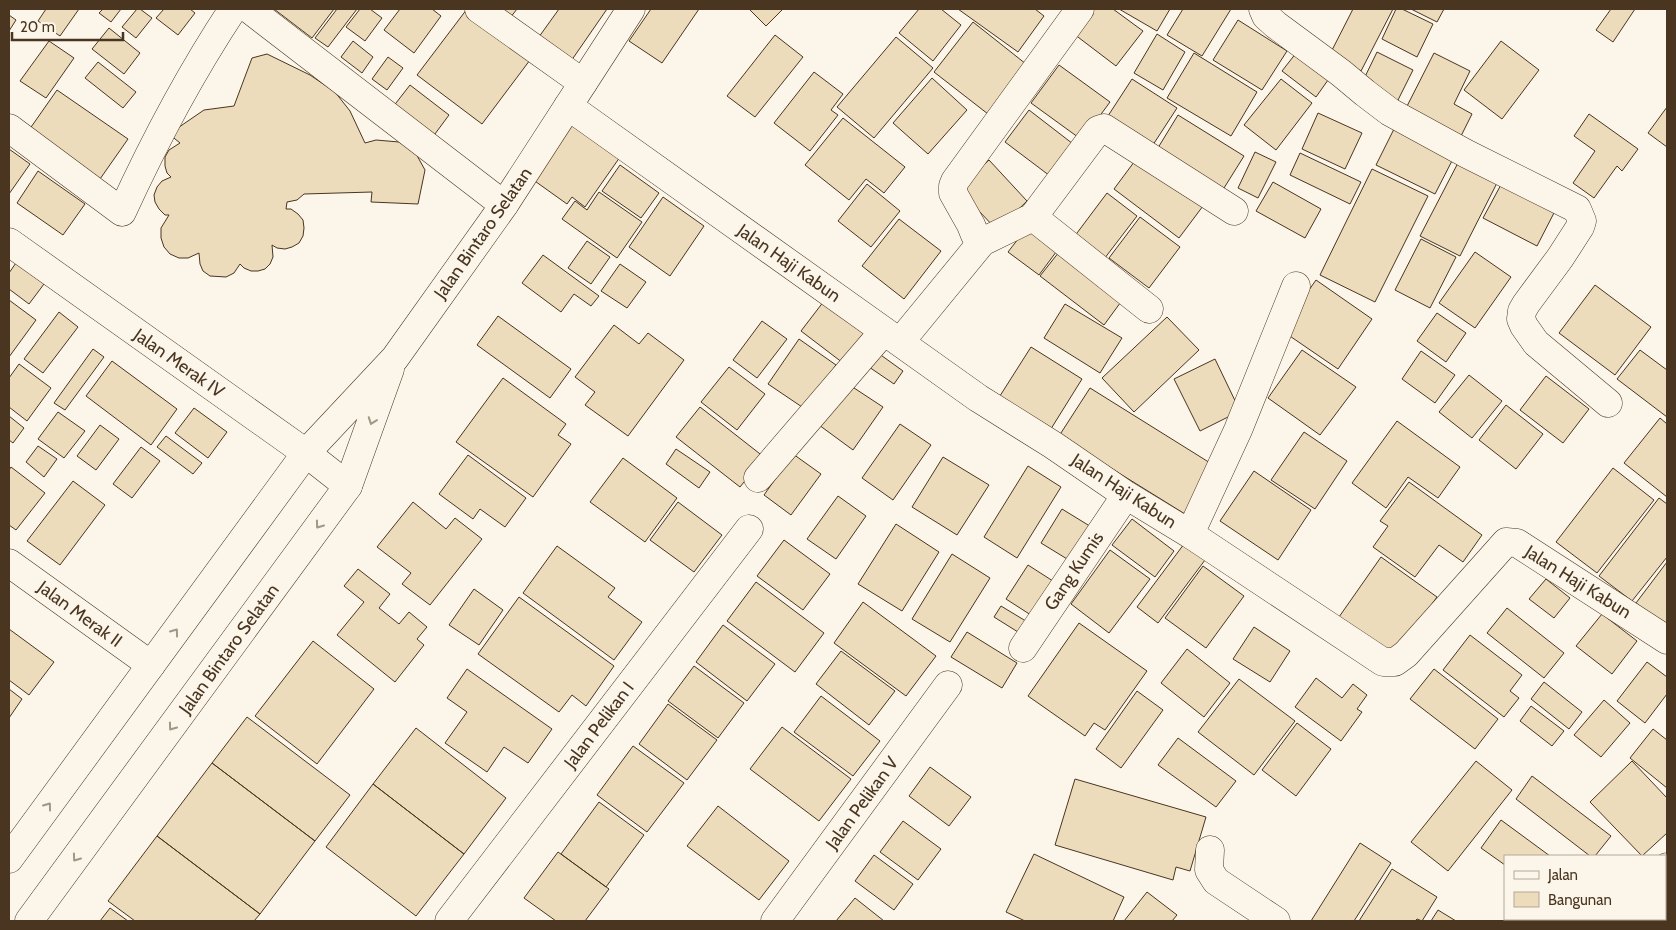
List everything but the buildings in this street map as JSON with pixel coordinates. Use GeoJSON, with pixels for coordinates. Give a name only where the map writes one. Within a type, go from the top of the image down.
{"type":"FeatureCollection","features":[{"type":"Feature","properties":{"kind":"street"},"geometry":{"type":"LineString","coordinates":[[9,128],[122,212],[162,128],[204,53],[233,9]]}},
{"type":"Feature","properties":{"kind":"street"},"geometry":{"type":"LineString","coordinates":[[249,9],[504,205]]}},
{"type":"Feature","properties":{"kind":"street"},"geometry":{"type":"LineString","coordinates":[[479,9],[583,83]]}},
{"type":"Feature","properties":{"kind":"street","name":"Jalan Bintaro Selatan"},"geometry":{"type":"LineString","coordinates":[[9,859],[306,453],[394,358],[504,205],[631,9]]}},
{"type":"Feature","properties":{"kind":"street"},"geometry":{"type":"LineString","coordinates":[[982,242],[974,235],[971,224],[953,193],[953,186],[1080,9]]}},
{"type":"Feature","properties":{"kind":"street"},"geometry":{"type":"LineString","coordinates":[[1263,9],[1266,16],[1276,26],[1342,73],[1364,93],[1390,112],[1467,154],[1577,209],[1582,221],[1580,227],[1526,304],[1522,311],[1521,319],[1536,343],[1608,403]]}},
{"type":"Feature","properties":{"kind":"street","name":"Jalan Haji Kabun"},"geometry":{"type":"LineString","coordinates":[[568,106],[978,398],[1053,444],[1383,662],[1395,662],[1406,654],[1506,542],[1517,543],[1667,640]]}},
{"type":"Feature","properties":{"kind":"street"},"geometry":{"type":"LineString","coordinates":[[758,478],[982,242],[1033,217],[1098,130],[1104,128],[1234,211]]}},
{"type":"Feature","properties":{"kind":"street"},"geometry":{"type":"LineString","coordinates":[[1033,217],[1149,309]]}},
{"type":"Feature","properties":{"kind":"street","name":"Jalan Merak IV"},"geometry":{"type":"LineString","coordinates":[[9,242],[306,453],[348,486]]}},
{"type":"Feature","properties":{"kind":"street"},"geometry":{"type":"LineString","coordinates":[[1190,534],[1238,430],[1296,286]]}},
{"type":"Feature","properties":{"kind":"street","name":"Jalan Bintaro Selatan"},"geometry":{"type":"LineString","coordinates":[[29,921],[348,486],[394,358]]}},
{"type":"Feature","properties":{"kind":"street","name":"Gang Kumis"},"geometry":{"type":"LineString","coordinates":[[1022,648],[1126,494]]}},
{"type":"Feature","properties":{"kind":"street","name":"Jalan Pelikan I"},"geometry":{"type":"LineString","coordinates":[[449,921],[749,529]]}},
{"type":"Feature","properties":{"kind":"street","name":"Jalan Merak II"},"geometry":{"type":"LineString","coordinates":[[9,563],[151,665]]}},
{"type":"Feature","properties":{"kind":"street","name":"Jalan Pelikan V"},"geometry":{"type":"LineString","coordinates":[[776,921],[948,686]]}},
{"type":"Feature","properties":{"kind":"street"},"geometry":{"type":"LineString","coordinates":[[1210,850],[1209,870],[1216,881],[1276,921]]}}]}
